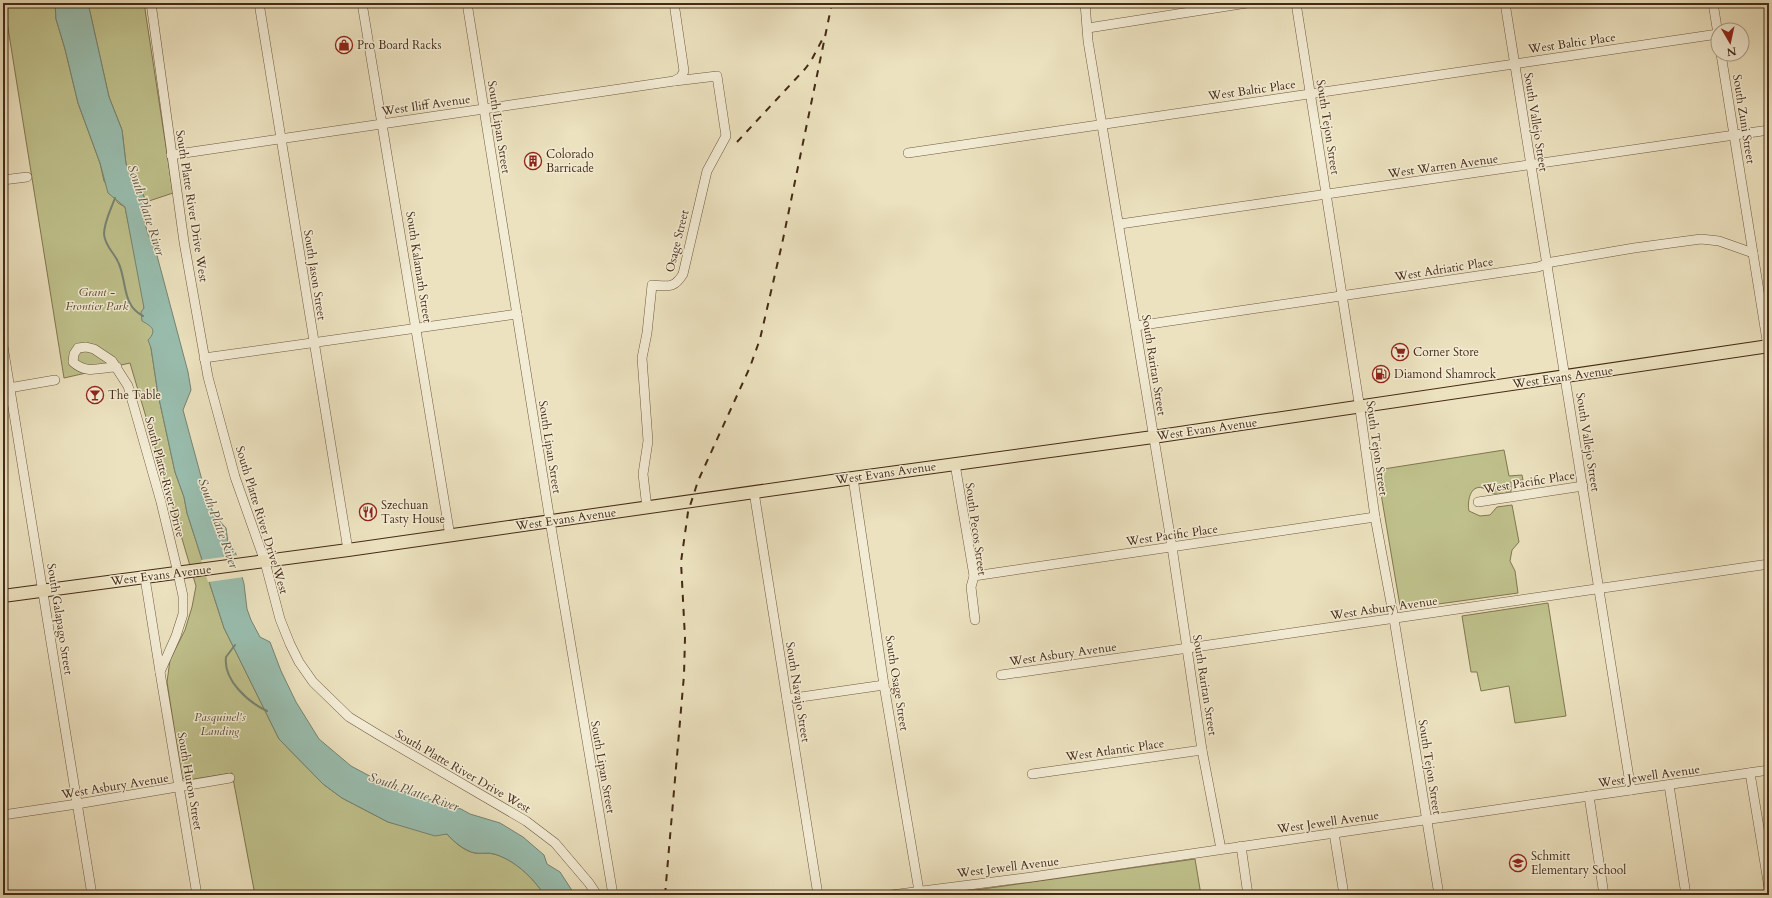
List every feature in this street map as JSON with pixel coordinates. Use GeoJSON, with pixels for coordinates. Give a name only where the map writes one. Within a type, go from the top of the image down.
{"type":"FeatureCollection","features":[{"type":"Feature","properties":{"kind":"main road","name":"West Evans Avenue"},"geometry":{"type":"LineString","coordinates":[[3,596],[184,573],[450,536],[1769,349]]}},
{"type":"Feature","properties":{"kind":"street","name":"South Platte River Drive West"},"geometry":{"type":"LineString","coordinates":[[151,3],[171,154],[204,358],[212,394],[259,562],[289,642],[299,662],[313,682],[330,700],[349,716],[526,821],[555,843],[572,862],[597,895]]}},
{"type":"Feature","properties":{"kind":"street","name":"South Jason Street"},"geometry":{"type":"LineString","coordinates":[[259,3],[348,550]]}},
{"type":"Feature","properties":{"kind":"street","name":"South Kalamath Street"},"geometry":{"type":"LineString","coordinates":[[362,3],[417,328],[450,536]]}},
{"type":"Feature","properties":{"kind":"street","name":"South Lipan Street"},"geometry":{"type":"LineString","coordinates":[[467,3],[550,521],[613,895]]}},
{"type":"Feature","properties":{"kind":"street","name":"West Iliff Avenue"},"geometry":{"type":"LineString","coordinates":[[171,154],[674,81],[682,75],[684,65],[674,3]]}},
{"type":"Feature","properties":{"kind":"street","name":"South Raritan Street"},"geometry":{"type":"LineString","coordinates":[[1085,3],[1088,41],[1120,224],[1153,437],[1172,547],[1202,750],[1221,849]]}},
{"type":"Feature","properties":{"kind":"street"},"geometry":{"type":"LineString","coordinates":[[1088,28],[1247,3]]}},
{"type":"Feature","properties":{"kind":"street","name":"South Tejon Street"},"geometry":{"type":"LineString","coordinates":[[1296,3],[1375,517],[1394,619],[1439,895]]}},
{"type":"Feature","properties":{"kind":"street","name":"South Vallejo Street"},"geometry":{"type":"LineString","coordinates":[[1504,3],[1631,790]]}},
{"type":"Feature","properties":{"kind":"street"},"geometry":{"type":"LineString","coordinates":[[1713,3],[1716,22]]}},
{"type":"Feature","properties":{"kind":"street","name":"West Baltic Place"},"geometry":{"type":"LineString","coordinates":[[908,153],[1710,35]]}},
{"type":"Feature","properties":{"kind":"street","name":"South Zuni Street"},"geometry":{"type":"LineString","coordinates":[[1722,62],[1769,349]]}},
{"type":"Feature","properties":{"kind":"street","name":"Osage Street"},"geometry":{"type":"LineString","coordinates":[[646,508],[643,474],[648,441],[642,358],[647,333],[652,285],[670,286],[678,283],[683,274],[707,171],[726,136],[717,76],[674,81]]}},
{"type":"Feature","properties":{"kind":"street","name":"West Warren Avenue"},"geometry":{"type":"LineString","coordinates":[[1120,224],[1769,130]]}},
{"type":"Feature","properties":{"kind":"street"},"geometry":{"type":"LineString","coordinates":[[3,180],[27,177]]}},
{"type":"Feature","properties":{"kind":"street","name":"West Adriatic Place"},"geometry":{"type":"LineString","coordinates":[[1136,326],[1342,296],[1547,264],[1634,248],[1701,239],[1719,241],[1753,253]]}},
{"type":"Feature","properties":{"kind":"street"},"geometry":{"type":"LineString","coordinates":[[204,358],[517,314]]}},
{"type":"Feature","properties":{"kind":"street","name":"South Galapago Street"},"geometry":{"type":"LineString","coordinates":[[3,346],[6,388],[43,591],[92,895]]}},
{"type":"Feature","properties":{"kind":"street","name":"South Platte River Drive"},"geometry":{"type":"LineString","coordinates":[[117,367],[128,386],[161,502],[184,573]]}},
{"type":"Feature","properties":{"kind":"street"},"geometry":{"type":"LineString","coordinates":[[6,388],[55,380]]}},
{"type":"Feature","properties":{"kind":"street","name":"South Pecos Street"},"geometry":{"type":"LineString","coordinates":[[955,464],[974,576],[971,587],[975,620]]}},
{"type":"Feature","properties":{"kind":"street","name":"South Osage Street"},"geometry":{"type":"LineString","coordinates":[[853,478],[884,685],[919,891]]}},
{"type":"Feature","properties":{"kind":"street","name":"West Pacific Place"},"geometry":{"type":"LineString","coordinates":[[1478,502],[1583,486]]}},
{"type":"Feature","properties":{"kind":"street","name":"South Navajo Street"},"geometry":{"type":"LineString","coordinates":[[754,492],[818,895]]}},
{"type":"Feature","properties":{"kind":"street","name":"West Pacific Place"},"geometry":{"type":"LineString","coordinates":[[974,576],[1375,517]]}},
{"type":"Feature","properties":{"kind":"street","name":"West Asbury Avenue"},"geometry":{"type":"LineString","coordinates":[[1002,675],[1599,590],[1769,564]]}},
{"type":"Feature","properties":{"kind":"street"},"geometry":{"type":"LineString","coordinates":[[160,672],[170,651],[183,614],[184,573]]}},
{"type":"Feature","properties":{"kind":"street","name":"South Huron Street"},"geometry":{"type":"LineString","coordinates":[[144,578],[197,895]]}},
{"type":"Feature","properties":{"kind":"street"},"geometry":{"type":"LineString","coordinates":[[154,640],[170,651]]}},
{"type":"Feature","properties":{"kind":"street"},"geometry":{"type":"LineString","coordinates":[[787,699],[884,685]]}},
{"type":"Feature","properties":{"kind":"street","name":"West Atlantic Place"},"geometry":{"type":"LineString","coordinates":[[1032,774],[1202,750]]}},
{"type":"Feature","properties":{"kind":"street","name":"West Jewell Avenue"},"geometry":{"type":"LineString","coordinates":[[891,895],[1427,820],[1769,770]]}},
{"type":"Feature","properties":{"kind":"street"},"geometry":{"type":"LineString","coordinates":[[1750,773],[1769,888]]}},
{"type":"Feature","properties":{"kind":"street","name":"West Asbury Avenue"},"geometry":{"type":"LineString","coordinates":[[3,815],[230,778]]}},
{"type":"Feature","properties":{"kind":"street"},"geometry":{"type":"LineString","coordinates":[[1669,785],[1686,895]]}},
{"type":"Feature","properties":{"kind":"street"},"geometry":{"type":"LineString","coordinates":[[1589,796],[1604,895]]}},
{"type":"Feature","properties":{"kind":"street"},"geometry":{"type":"LineString","coordinates":[[1334,833],[1344,895]]}},
{"type":"Feature","properties":{"kind":"street"},"geometry":{"type":"LineString","coordinates":[[1241,846],[1248,895]]}},
{"type":"Feature","properties":{"kind":"green space"},"geometry":{"type":"Polygon","coordinates":[[[4,3],[55,3],[56,19],[78,103],[100,163],[104,181],[118,203],[125,207],[142,290],[144,308],[142,320],[153,328],[152,337],[149,340],[158,394],[175,472],[184,497],[187,513],[224,628],[279,739],[323,784],[342,798],[388,822],[411,828],[447,834],[456,843],[467,850],[475,853],[492,853],[501,856],[516,865],[529,876],[544,895],[255,895],[232,773],[188,780],[182,778],[167,682],[170,660],[185,630],[192,607],[196,586],[130,363],[64,378],[4,3]]]}},
{"type":"Feature","properties":{"kind":"green space"},"geometry":{"type":"Polygon","coordinates":[[[88,3],[144,3],[173,193],[146,202],[138,182],[126,164],[122,130],[109,97],[88,3]]]}},
{"type":"Feature","properties":{"kind":"green space"},"geometry":{"type":"Polygon","coordinates":[[[1504,450],[1509,476],[1522,475],[1523,480],[1511,481],[1511,492],[1503,494],[1493,493],[1479,487],[1472,491],[1468,507],[1469,511],[1480,516],[1490,515],[1497,507],[1512,505],[1519,542],[1512,550],[1510,561],[1515,571],[1518,593],[1402,609],[1400,606],[1377,470],[1504,450]]]}},
{"type":"Feature","properties":{"kind":"green space"},"geometry":{"type":"Polygon","coordinates":[[[1548,603],[1566,716],[1515,723],[1509,686],[1481,691],[1477,672],[1471,672],[1462,616],[1548,603]]]}},
{"type":"Feature","properties":{"kind":"green space"},"geometry":{"type":"Polygon","coordinates":[[[1195,859],[1201,895],[940,895],[1195,859]]]}},
{"type":"Feature","properties":{"kind":"water","name":"South Platte River"},"geometry":{"type":"Polygon","coordinates":[[[55,3],[88,3],[109,97],[122,130],[126,164],[138,182],[146,202],[144,220],[148,234],[155,248],[188,372],[191,390],[183,410],[206,495],[214,515],[226,528],[228,542],[236,554],[244,584],[247,609],[251,620],[260,637],[270,642],[281,671],[296,702],[319,739],[351,766],[392,788],[461,809],[470,814],[500,823],[523,837],[544,855],[547,864],[560,872],[575,895],[544,895],[529,876],[516,865],[501,856],[492,853],[471,852],[460,846],[447,834],[435,836],[388,822],[342,798],[323,784],[279,739],[224,628],[187,513],[184,497],[175,472],[158,394],[151,348],[148,340],[153,334],[153,331],[142,321],[141,312],[144,308],[125,207],[108,193],[100,163],[78,103],[56,19],[55,3]]]}},
{"type":"Feature","properties":{"kind":"pier"},"geometry":{"type":"Polygon","coordinates":[[[238,555],[244,577],[208,582],[201,560],[238,555]]]}},
{"type":"Feature","properties":{"kind":"waterway"},"geometry":{"type":"LineString","coordinates":[[115,198],[105,225],[105,239],[119,264],[128,300],[136,311],[143,316]]}},
{"type":"Feature","properties":{"kind":"waterway"},"geometry":{"type":"LineString","coordinates":[[235,645],[226,657],[228,674],[238,689],[245,696],[267,711]]}},
{"type":"Feature","properties":{"kind":"railway"},"geometry":{"type":"LineString","coordinates":[[665,895],[684,675],[685,638],[681,562],[688,512],[698,481],[750,367],[760,339],[782,244],[832,3]]}},
{"type":"Feature","properties":{"kind":"railway"},"geometry":{"type":"LineString","coordinates":[[737,142],[805,69],[822,40]]}},
{"type":"Feature","properties":{"kind":"place","name":"Pro Board Racks"},"geometry":{"type":"Point","coordinates":[344,45]}},
{"type":"Feature","properties":{"kind":"place","name":"Colorado Barricade"},"geometry":{"type":"Point","coordinates":[533,161]}},
{"type":"Feature","properties":{"kind":"place","name":"Corner Store"},"geometry":{"type":"Point","coordinates":[1400,352]}},
{"type":"Feature","properties":{"kind":"place","name":"Diamond Shamrock"},"geometry":{"type":"Point","coordinates":[1381,374]}},
{"type":"Feature","properties":{"kind":"place","name":"The Table"},"geometry":{"type":"Point","coordinates":[95,395]}},
{"type":"Feature","properties":{"kind":"place","name":"Szechuan Tasty House"},"geometry":{"type":"Point","coordinates":[368,512]}},
{"type":"Feature","properties":{"kind":"place","name":"Schmitt Elementary School"},"geometry":{"type":"Point","coordinates":[1518,863]}},
{"type":"Feature","properties":{"kind":"park label","name":"Grant - Frontier Park"},"geometry":{"type":"Point","coordinates":[97,299]}},
{"type":"Feature","properties":{"kind":"park label","name":"Pasquinel's Landing"},"geometry":{"type":"Point","coordinates":[220,724]}}]}
